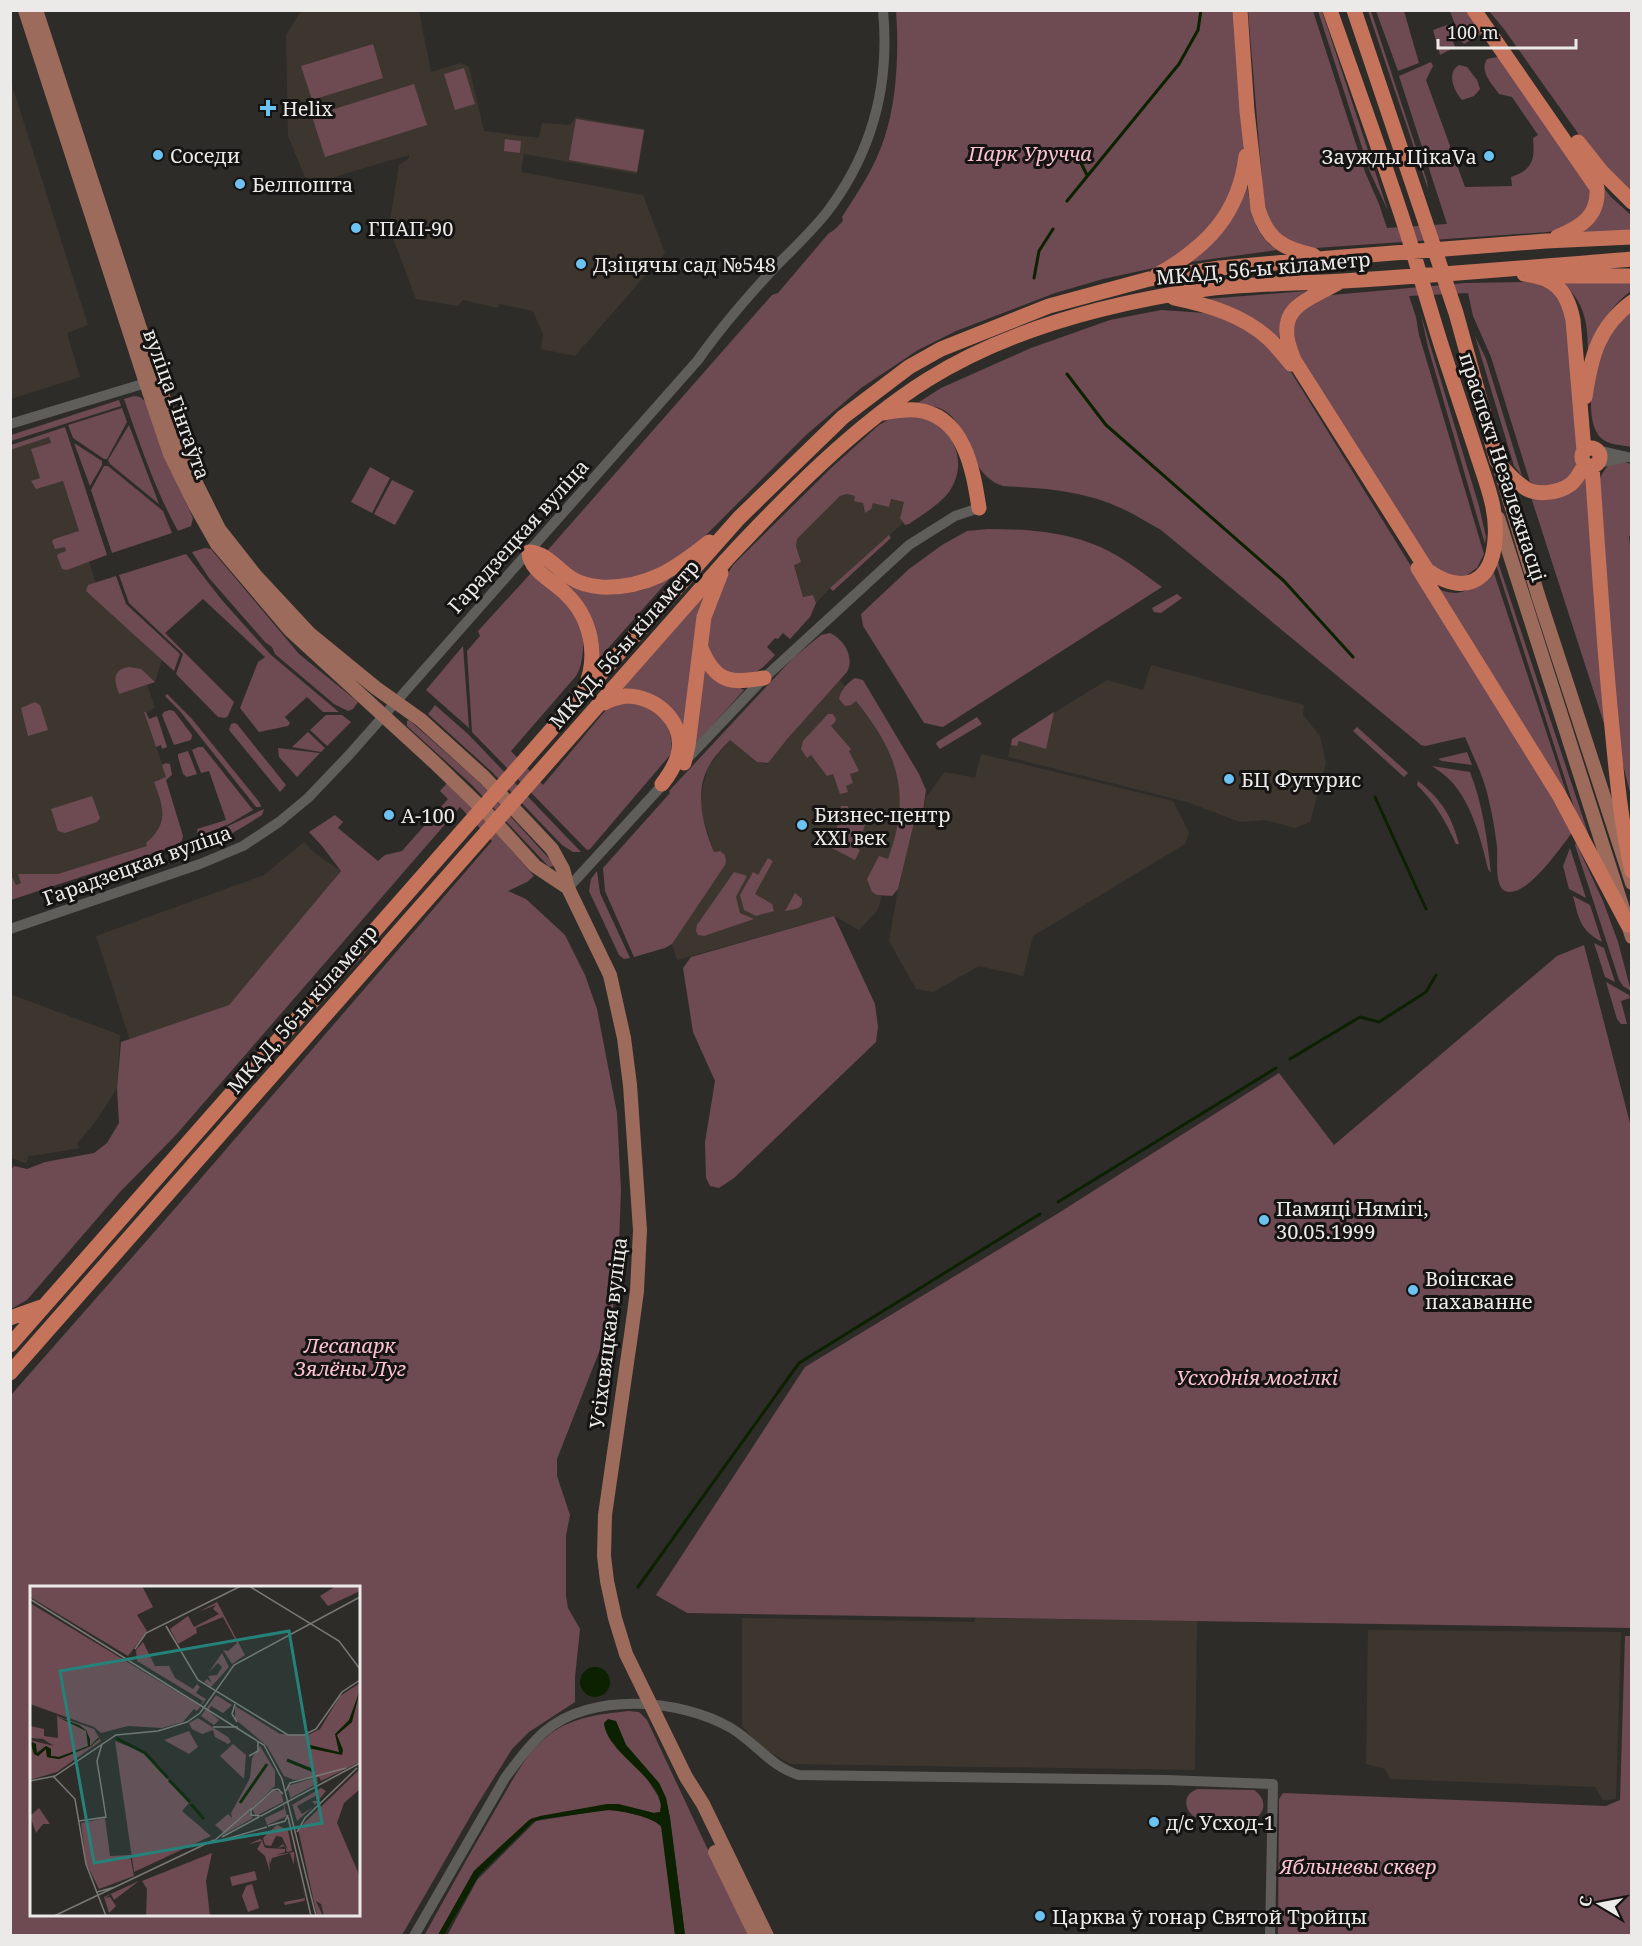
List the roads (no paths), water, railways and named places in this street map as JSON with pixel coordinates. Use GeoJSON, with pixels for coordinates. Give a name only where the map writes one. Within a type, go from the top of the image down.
{"type":"FeatureCollection","features":[{"type":"Feature","properties":{"kind":"highway"},"geometry":{"type":"LineString","coordinates":[[1242,10],[1247,111],[1255,188],[1262,221],[1274,237],[1286,247],[1294,251],[1330,258]]}},
{"type":"Feature","properties":{"kind":"highway","name":"праспект Незалежнасці"},"geometry":{"type":"LineString","coordinates":[[1330,10],[1400,209],[1431,314],[1492,501]]}},
{"type":"Feature","properties":{"kind":"highway","name":"праспект Незалежнасці"},"geometry":{"type":"LineString","coordinates":[[1354,10],[1456,313],[1497,460]]}},
{"type":"Feature","properties":{"kind":"highway"},"geometry":{"type":"LineString","coordinates":[[1474,10],[1502,41],[1595,164],[1632,202]]}},
{"type":"Feature","properties":{"kind":"highway"},"geometry":{"type":"LineString","coordinates":[[1485,10],[1502,41],[1597,188],[1598,199],[1588,218],[1577,228],[1546,241]]}},
{"type":"Feature","properties":{"kind":"highway"},"geometry":{"type":"LineString","coordinates":[[1149,279],[1187,257],[1203,244],[1231,208],[1244,174],[1247,111]]}},
{"type":"Feature","properties":{"kind":"highway","name":"МКАД, 56-ы кіламетр"},"geometry":{"type":"LineString","coordinates":[[10,1345],[739,518],[843,417],[909,367],[941,349],[1049,306],[1149,279],[1220,268],[1330,258],[1546,241],[1632,237]]}},
{"type":"Feature","properties":{"kind":"highway"},"geometry":{"type":"LineString","coordinates":[[1494,270],[1632,259]]}},
{"type":"Feature","properties":{"kind":"highway"},"geometry":{"type":"LineString","coordinates":[[1494,270],[1541,276],[1632,276]]}},
{"type":"Feature","properties":{"kind":"highway","name":"МКАД, 56-ы кіламетр"},"geometry":{"type":"LineString","coordinates":[[10,1373],[727,559],[774,509],[880,413],[928,379],[1001,342],[1071,317],[1120,304],[1201,290],[1277,283],[1341,282],[1494,270]]}},
{"type":"Feature","properties":{"kind":"highway"},"geometry":{"type":"LineString","coordinates":[[1497,460],[1507,474],[1526,489],[1541,492],[1562,489],[1570,484],[1591,457],[1570,307],[1559,288],[1541,276]]}},
{"type":"Feature","properties":{"kind":"highway"},"geometry":{"type":"LineString","coordinates":[[1341,282],[1297,307],[1287,324],[1287,342],[1294,360],[1427,570],[1440,580],[1451,583],[1462,584],[1480,577],[1492,559],[1496,538],[1492,501]]}},
{"type":"Feature","properties":{"kind":"highway"},"geometry":{"type":"LineString","coordinates":[[1166,296],[1211,306],[1250,324],[1271,340],[1292,366],[1559,795],[1630,931]]}},
{"type":"Feature","properties":{"kind":"highway"},"geometry":{"type":"LineString","coordinates":[[1632,302],[1607,325],[1600,338],[1588,375],[1585,399],[1615,765],[1623,833],[1632,871]]}},
{"type":"Feature","properties":{"kind":"highway"},"geometry":{"type":"LineString","coordinates":[[880,413],[916,410],[942,419],[954,429],[967,456],[979,508]]}},
{"type":"Feature","properties":{"kind":"highway"},"geometry":{"type":"LineString","coordinates":[[581,696],[589,675],[592,656],[591,639],[586,621],[577,606],[565,593],[531,564],[529,552],[544,556],[570,578],[586,585],[631,586],[646,582],[676,567],[739,518]]}},
{"type":"Feature","properties":{"kind":"highway"},"geometry":{"type":"LineString","coordinates":[[684,763],[704,617],[727,559]]}},
{"type":"Feature","properties":{"kind":"highway"},"geometry":{"type":"LineString","coordinates":[[701,648],[707,663],[726,680],[738,682],[764,678]]}},
{"type":"Feature","properties":{"kind":"highway"},"geometry":{"type":"LineString","coordinates":[[601,704],[616,697],[639,698],[658,705],[671,719],[677,729],[678,753],[673,767],[662,784]]}},
{"type":"Feature","properties":{"kind":"highway"},"geometry":{"type":"LineString","coordinates":[[10,1318],[44,1306]]}},
{"type":"Feature","properties":{"kind":"main road","name":"вуліца Гінтаўта"},"geometry":{"type":"LineString","coordinates":[[25,10],[152,382],[186,463],[214,520],[232,547],[256,576],[310,633],[376,688],[421,720],[504,798]]}},
{"type":"Feature","properties":{"kind":"main road","name":"вуліца Гінтаўта"},"geometry":{"type":"LineString","coordinates":[[36,10],[152,382],[170,454],[217,544],[290,630],[488,814],[535,866],[568,888]]}},
{"type":"Feature","properties":{"kind":"main road","name":"праспект Незалежнасці"},"geometry":{"type":"LineString","coordinates":[[1497,460],[1538,595],[1632,883]]}},
{"type":"Feature","properties":{"kind":"main road","name":"праспект Незалежнасці"},"geometry":{"type":"LineString","coordinates":[[1492,501],[1630,931]]}},
{"type":"Feature","properties":{"kind":"main road","name":"Усіхсвяцкая вуліца"},"geometry":{"type":"LineString","coordinates":[[504,798],[552,849],[563,869],[568,888],[610,975],[624,1038],[630,1085],[640,1230],[637,1291],[605,1515],[604,1556],[610,1595],[621,1638],[651,1704],[686,1778],[703,1804],[767,1935]]}},
{"type":"Feature","properties":{"kind":"main road","name":"Усіхсвяцкая вуліца"},"geometry":{"type":"LineString","coordinates":[[686,1778],[697,1811],[756,1935]]}},
{"type":"Feature","properties":{"kind":"street","name":"Гарадзецкая вуліца"},"geometry":{"type":"LineString","coordinates":[[10,929],[200,864],[243,846],[279,822],[308,798],[396,702],[698,360],[723,325],[810,233],[841,192],[860,159],[877,111],[884,62],[883,10]]}},
{"type":"Feature","properties":{"kind":"street"},"geometry":{"type":"LineString","coordinates":[[10,424],[152,382]]}},
{"type":"Feature","properties":{"kind":"street"},"geometry":{"type":"LineString","coordinates":[[1591,457],[1631,458]]}},
{"type":"Feature","properties":{"kind":"street"},"geometry":{"type":"LineString","coordinates":[[568,888],[662,784],[764,678],[909,545],[955,516],[979,508]]}},
{"type":"Feature","properties":{"kind":"street"},"geometry":{"type":"LineString","coordinates":[[414,1935],[505,1778],[544,1731],[565,1718],[589,1710],[606,1706],[651,1704],[692,1711],[714,1718],[735,1730],[772,1763],[799,1776],[1166,1780],[1273,1784],[1270,1935]]}},
{"type":"Feature","properties":{"kind":"waterway"},"geometry":{"type":"LineString","coordinates":[[1067,201],[1179,64],[1198,30],[1201,10]]}},
{"type":"Feature","properties":{"kind":"waterway"},"geometry":{"type":"LineString","coordinates":[[1081,163],[1087,175]]}},
{"type":"Feature","properties":{"kind":"waterway"},"geometry":{"type":"LineString","coordinates":[[1034,278],[1039,251],[1053,229]]}},
{"type":"Feature","properties":{"kind":"waterway"},"geometry":{"type":"LineString","coordinates":[[1067,374],[1106,425],[1284,581],[1353,657]]}},
{"type":"Feature","properties":{"kind":"waterway"},"geometry":{"type":"LineString","coordinates":[[1375,797],[1426,909]]}},
{"type":"Feature","properties":{"kind":"waterway"},"geometry":{"type":"LineString","coordinates":[[1290,1059],[1360,1017],[1379,1022],[1426,992],[1436,975]]}},
{"type":"Feature","properties":{"kind":"waterway"},"geometry":{"type":"LineString","coordinates":[[1058,1202],[1276,1068]]}},
{"type":"Feature","properties":{"kind":"waterway"},"geometry":{"type":"LineString","coordinates":[[638,1587],[799,1363],[1040,1214]]}},
{"type":"Feature","properties":{"kind":"place","name":"Helix"},"geometry":{"type":"Point","coordinates":[268,108]}},
{"type":"Feature","properties":{"kind":"place","name":"Соседи"},"geometry":{"type":"Point","coordinates":[158,155]}},
{"type":"Feature","properties":{"kind":"place","name":"Заужды ЦікаVа"},"geometry":{"type":"Point","coordinates":[1489,156]}},
{"type":"Feature","properties":{"kind":"place","name":"Белпошта"},"geometry":{"type":"Point","coordinates":[240,184]}},
{"type":"Feature","properties":{"kind":"place","name":"ГПАП-90"},"geometry":{"type":"Point","coordinates":[356,228]}},
{"type":"Feature","properties":{"kind":"place","name":"Дзіцячы сад №548"},"geometry":{"type":"Point","coordinates":[581,264]}},
{"type":"Feature","properties":{"kind":"place","name":"БЦ Футурис"},"geometry":{"type":"Point","coordinates":[1229,779]}},
{"type":"Feature","properties":{"kind":"place","name":"A-100"},"geometry":{"type":"Point","coordinates":[389,815]}},
{"type":"Feature","properties":{"kind":"place","name":"Бизнес-центр XXI век"},"geometry":{"type":"Point","coordinates":[802,825]}},
{"type":"Feature","properties":{"kind":"place","name":"Памяці Нямігі, 30.05.1999"},"geometry":{"type":"Point","coordinates":[1264,1220]}},
{"type":"Feature","properties":{"kind":"place","name":"Воінскае пахаванне"},"geometry":{"type":"Point","coordinates":[1413,1290]}},
{"type":"Feature","properties":{"kind":"place","name":"д/с Усход-1"},"geometry":{"type":"Point","coordinates":[1154,1822]}},
{"type":"Feature","properties":{"kind":"place","name":"Царква ў гонар Святой Тройцы"},"geometry":{"type":"Point","coordinates":[1040,1916]}},
{"type":"Feature","properties":{"kind":"park label","name":"Парк Уручча"},"geometry":{"type":"Point","coordinates":[1030,153]}},
{"type":"Feature","properties":{"kind":"park label","name":"Лесапарк Зялёны Луг"},"geometry":{"type":"Point","coordinates":[350,1356]}},
{"type":"Feature","properties":{"kind":"park label","name":"Усходнія могілкі"},"geometry":{"type":"Point","coordinates":[1257,1377]}},
{"type":"Feature","properties":{"kind":"park label","name":"Яблыневы сквер"},"geometry":{"type":"Point","coordinates":[1358,1866]}}]}
